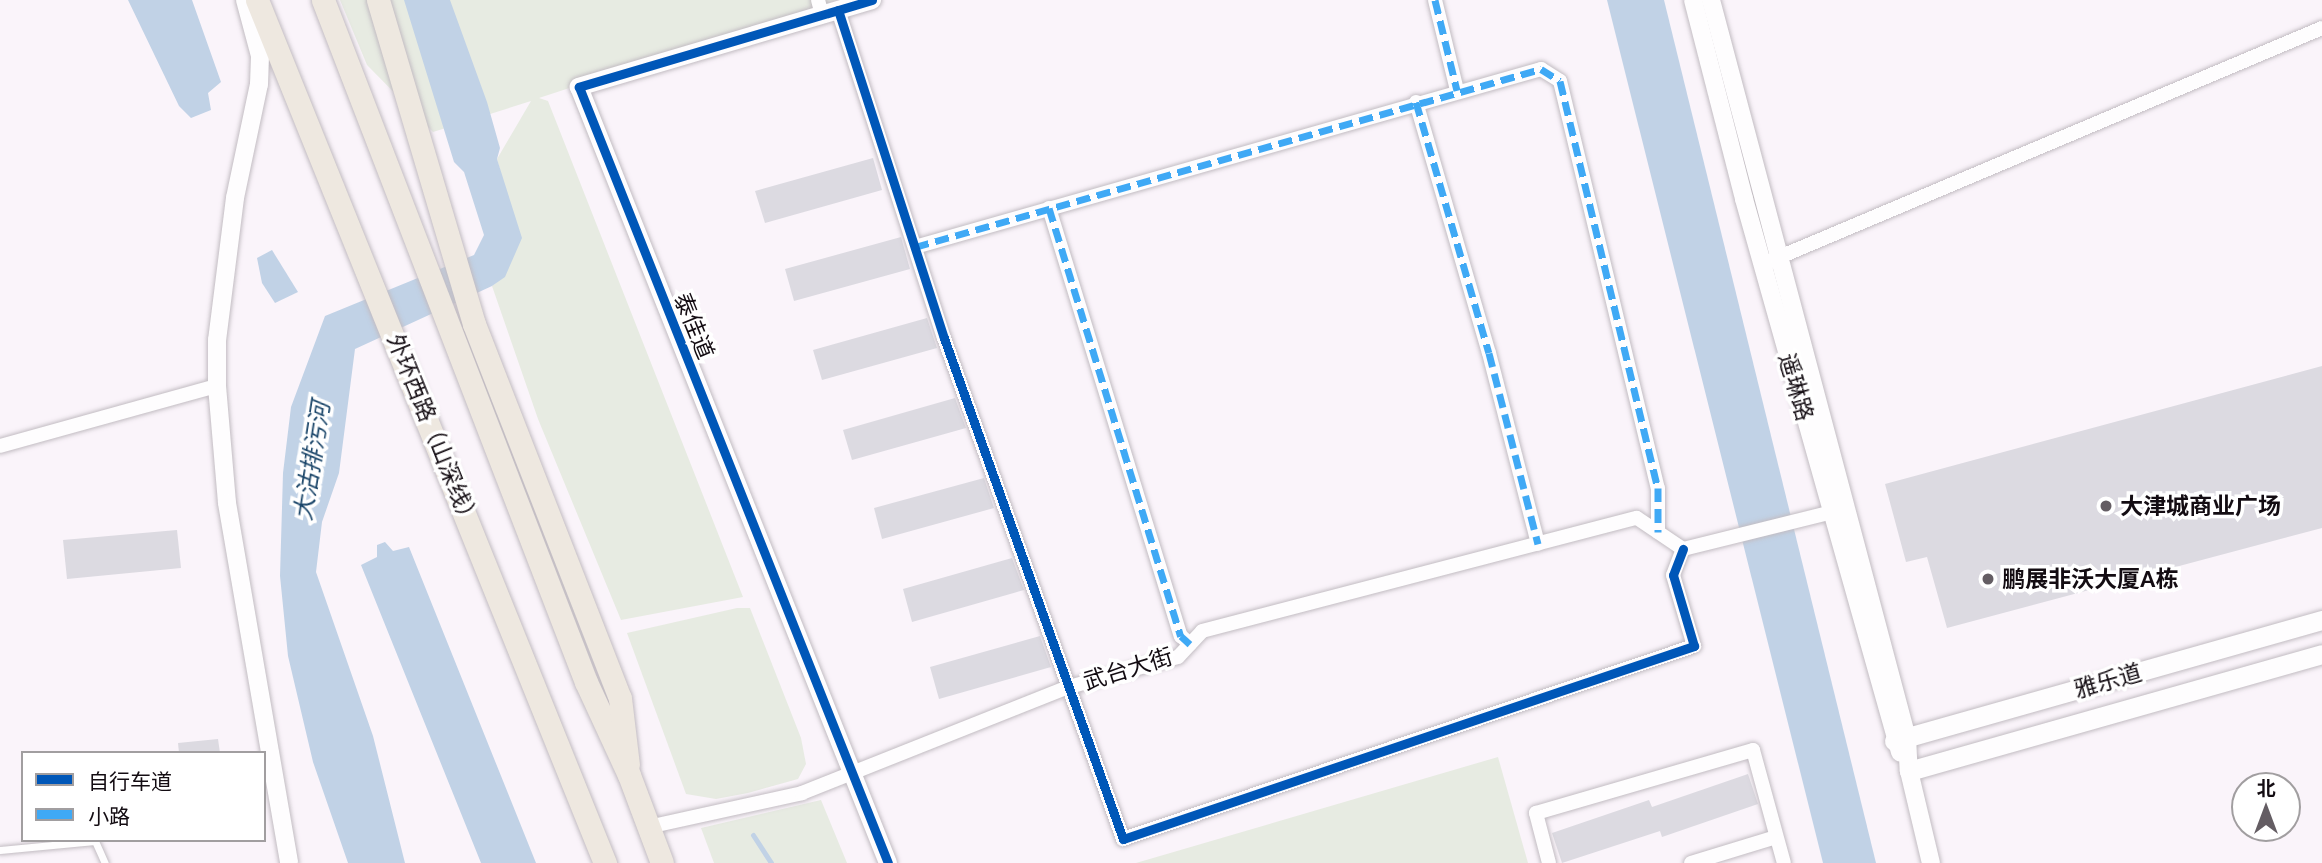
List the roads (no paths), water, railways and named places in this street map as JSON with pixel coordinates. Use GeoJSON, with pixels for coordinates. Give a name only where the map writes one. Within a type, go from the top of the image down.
{"type":"FeatureCollection","features":[{"type":"Feature","properties":{"kind":"highway","name":"外环西路（山深线）"},"geometry":{"type":"LineString","coordinates":[[257,0],[300,114],[398,342],[605,863]]}},
{"type":"Feature","properties":{"kind":"highway"},"geometry":{"type":"LineString","coordinates":[[323,0],[586,682],[629,775],[662,863]]}},
{"type":"Feature","properties":{"kind":"highway"},"geometry":{"type":"LineString","coordinates":[[378,0],[474,324],[620,698],[629,775]]}},
{"type":"Feature","properties":{"kind":"main road","name":"雅乐道"},"geometry":{"type":"LineString","coordinates":[[1901,740],[2322,620]]}},
{"type":"Feature","properties":{"kind":"main road","name":"雅乐道"},"geometry":{"type":"LineString","coordinates":[[1909,771],[2322,654]]}},
{"type":"Feature","properties":{"kind":"street"},"geometry":{"type":"LineString","coordinates":[[245,0],[260,56],[259,84],[235,198],[217,340],[216,386],[227,503],[289,863]]}},
{"type":"Feature","properties":{"kind":"street","name":"泰佳道"},"geometry":{"type":"LineString","coordinates":[[872,0],[826,8],[579,87],[888,863]]}},
{"type":"Feature","properties":{"kind":"street"},"geometry":{"type":"LineString","coordinates":[[1435,0],[1457,90]]}},
{"type":"Feature","properties":{"kind":"street","name":"遥琳路"},"geometry":{"type":"LineString","coordinates":[[1693,0],[1770,261],[1901,740],[1931,863]]}},
{"type":"Feature","properties":{"kind":"street","name":"遥琳路"},"geometry":{"type":"LineString","coordinates":[[1711,0],[1770,261]]}},
{"type":"Feature","properties":{"kind":"street"},"geometry":{"type":"LineString","coordinates":[[826,8],[915,247],[1124,839],[1694,646],[1673,575],[1682,549],[1838,511]]}},
{"type":"Feature","properties":{"kind":"street"},"geometry":{"type":"LineString","coordinates":[[1770,261],[2322,28]]}},
{"type":"Feature","properties":{"kind":"street"},"geometry":{"type":"LineString","coordinates":[[915,247],[1457,90],[1541,69],[1560,80],[1658,488],[1658,532]]}},
{"type":"Feature","properties":{"kind":"street"},"geometry":{"type":"LineString","coordinates":[[1416,102],[1489,353],[1538,544]]}},
{"type":"Feature","properties":{"kind":"street"},"geometry":{"type":"LineString","coordinates":[[1049,208],[1181,636],[1190,644]]}},
{"type":"Feature","properties":{"kind":"street"},"geometry":{"type":"LineString","coordinates":[[0,446],[216,386]]}},
{"type":"Feature","properties":{"kind":"street","name":"武台大街"},"geometry":{"type":"LineString","coordinates":[[648,827],[761,806],[852,774],[1069,687],[1178,657],[1202,631],[1637,518],[1682,549]]}},
{"type":"Feature","properties":{"kind":"street"},"geometry":{"type":"LineString","coordinates":[[1549,863],[1536,813],[1753,750],[1784,863]]}},
{"type":"Feature","properties":{"kind":"street"},"geometry":{"type":"LineString","coordinates":[[1691,863],[1776,837]]}},
{"type":"Feature","properties":{"kind":"lane"},"geometry":{"type":"LineString","coordinates":[[0,850],[84,842]]}},
{"type":"Feature","properties":{"kind":"lane"},"geometry":{"type":"LineString","coordinates":[[95,842],[105,863]]}},
{"type":"Feature","properties":{"kind":"water"},"geometry":{"type":"Polygon","coordinates":[[[128,0],[192,0],[221,82],[208,93],[211,110],[191,118],[179,106],[128,0]]]}},
{"type":"Feature","properties":{"kind":"water","name":"大沽排污河"},"geometry":{"type":"Polygon","coordinates":[[[404,0],[450,0],[487,102],[500,148],[497,159],[522,238],[505,277],[492,286],[355,349],[339,473],[322,522],[316,572],[373,736],[405,863],[348,863],[313,762],[288,656],[280,576],[283,473],[291,407],[325,316],[474,255],[484,235],[464,172],[454,162],[404,0]]]}},
{"type":"Feature","properties":{"kind":"water"},"geometry":{"type":"Polygon","coordinates":[[[1607,0],[1664,0],[1876,863],[1823,863],[1607,0]]]}},
{"type":"Feature","properties":{"kind":"water"},"geometry":{"type":"Polygon","coordinates":[[[272,250],[298,292],[275,303],[262,283],[257,258],[272,250]]]}},
{"type":"Feature","properties":{"kind":"water"},"geometry":{"type":"Polygon","coordinates":[[[385,542],[393,551],[409,547],[536,863],[481,863],[361,565],[377,557],[377,545],[385,542]]]}},
{"type":"Feature","properties":{"kind":"waterway"},"geometry":{"type":"LineString","coordinates":[[753,835],[771,863]]}},
{"type":"Feature","properties":{"kind":"place","name":"大津城商业广场"},"geometry":{"type":"Point","coordinates":[2106,506]}},
{"type":"Feature","properties":{"kind":"place","name":"鹏展非沃大厦A栋"},"geometry":{"type":"Point","coordinates":[1988,579]}}]}
